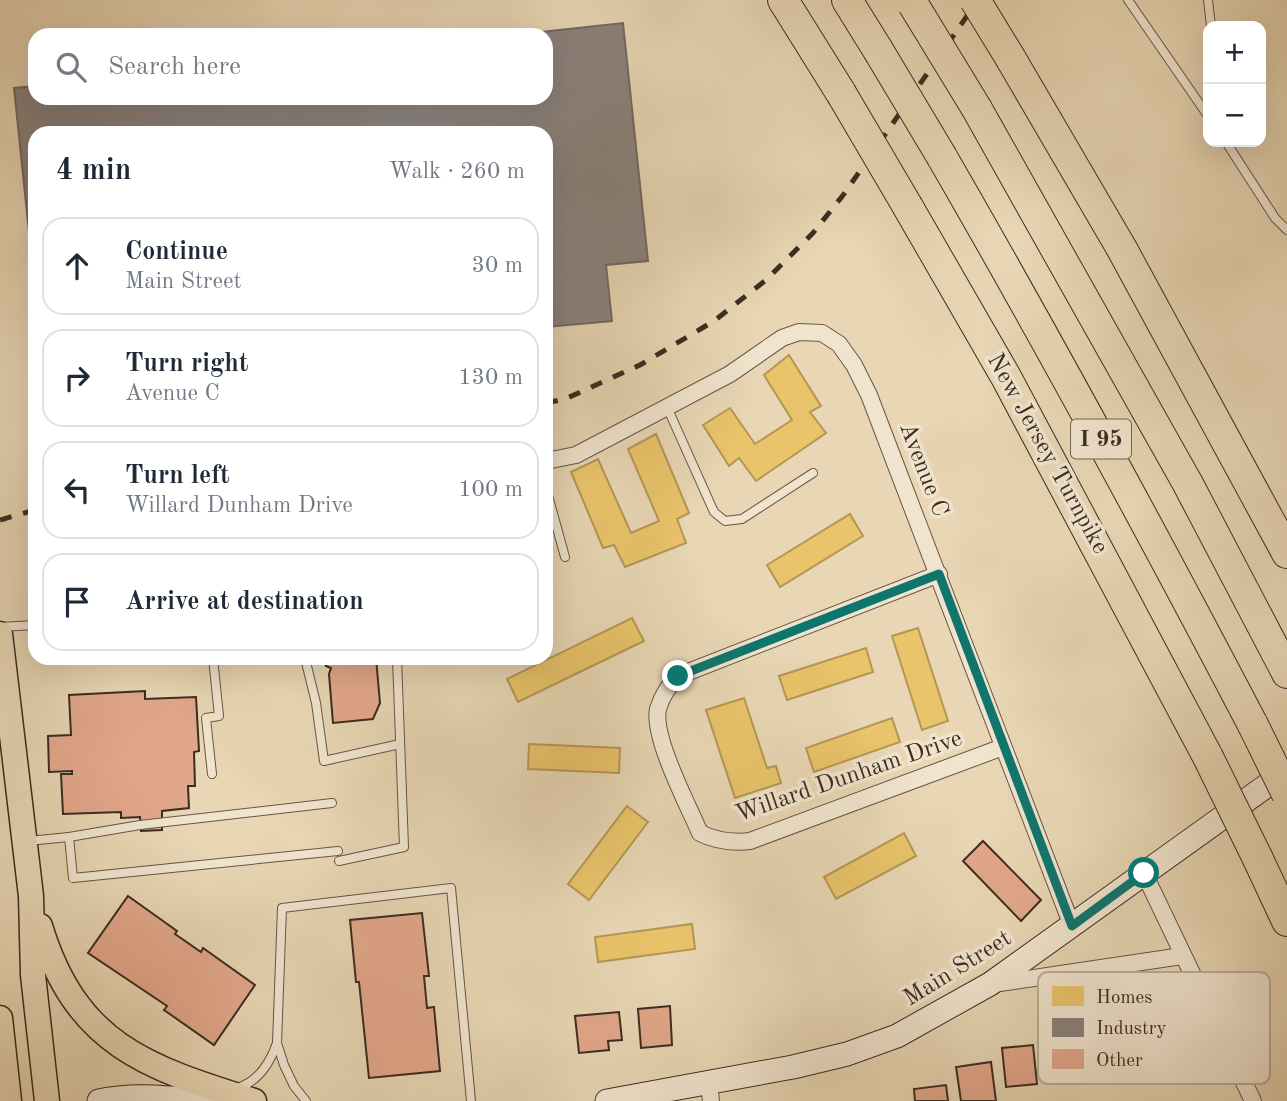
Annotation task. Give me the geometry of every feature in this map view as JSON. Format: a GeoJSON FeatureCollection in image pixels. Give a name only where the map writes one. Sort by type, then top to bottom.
{"type":"FeatureCollection","features":[{"type":"Feature","properties":{"kind":"highway","name":"New Jersey Turnpike"},"geometry":{"type":"LineString","coordinates":[[783,0],[841,93],[1006,377],[1209,757],[1287,921]]}},
{"type":"Feature","properties":{"kind":"highway","name":"I 95"},"geometry":{"type":"LineString","coordinates":[[847,0],[1041,327],[1141,512],[1287,794]]}},
{"type":"Feature","properties":{"kind":"highway"},"geometry":{"type":"LineString","coordinates":[[975,0],[1129,261],[1287,553]]}},
{"type":"Feature","properties":{"kind":"highway","name":"I 95"},"geometry":{"type":"LineString","coordinates":[[912,2],[977,109],[1188,484],[1287,673]]}},
{"type":"Feature","properties":{"kind":"main road"},"geometry":{"type":"LineString","coordinates":[[0,634],[31,896],[33,975],[47,1101]]}},
{"type":"Feature","properties":{"kind":"main road","name":"Main Street"},"geometry":{"type":"LineString","coordinates":[[607,1101],[710,1092],[897,1036],[990,984],[1287,771]]}},
{"type":"Feature","properties":{"kind":"main road"},"geometry":{"type":"LineString","coordinates":[[31,896],[47,950],[63,985],[81,1011],[106,1037],[135,1057],[215,1096]]}},
{"type":"Feature","properties":{"kind":"main road"},"geometry":{"type":"LineString","coordinates":[[0,1018],[9,1101]]}},
{"type":"Feature","properties":{"kind":"main road"},"geometry":{"type":"LineString","coordinates":[[99,1101],[116,1097],[149,1096],[215,1096],[254,1101]]}},
{"type":"Feature","properties":{"kind":"street","name":"Avenue C"},"geometry":{"type":"LineString","coordinates":[[553,460],[576,455],[730,374],[782,338],[799,332],[822,333],[839,344],[855,365],[869,394],[1072,926]]}},
{"type":"Feature","properties":{"kind":"street","name":"Willard Dunham Drive"},"geometry":{"type":"LineString","coordinates":[[939,574],[678,676],[665,691],[658,711],[659,735],[700,833],[712,839],[737,843],[750,841],[1003,747]]}},
{"type":"Feature","properties":{"kind":"street"},"geometry":{"type":"LineString","coordinates":[[1144,873],[1190,972]]}},
{"type":"Feature","properties":{"kind":"street"},"geometry":{"type":"LineString","coordinates":[[1072,972],[1182,956]]}},
{"type":"Feature","properties":{"kind":"street"},"geometry":{"type":"LineString","coordinates":[[990,984],[1038,977]]}},
{"type":"Feature","properties":{"kind":"street"},"geometry":{"type":"LineString","coordinates":[[1245,1084],[1253,1101]]}},
{"type":"Feature","properties":{"kind":"lane"},"geometry":{"type":"LineString","coordinates":[[1128,0],[1203,109]]}},
{"type":"Feature","properties":{"kind":"lane"},"geometry":{"type":"LineString","coordinates":[[1208,0],[1210,21]]}},
{"type":"Feature","properties":{"kind":"lane"},"geometry":{"type":"LineString","coordinates":[[1230,147],[1275,218],[1287,230]]}},
{"type":"Feature","properties":{"kind":"lane"},"geometry":{"type":"LineString","coordinates":[[667,407],[714,512],[725,521],[742,519],[813,473]]}},
{"type":"Feature","properties":{"kind":"lane"},"geometry":{"type":"LineString","coordinates":[[553,513],[565,557]]}},
{"type":"Feature","properties":{"kind":"lane"},"geometry":{"type":"LineString","coordinates":[[0,627],[28,625]]}},
{"type":"Feature","properties":{"kind":"lane"},"geometry":{"type":"LineString","coordinates":[[212,774],[206,718],[219,716],[214,665]]}},
{"type":"Feature","properties":{"kind":"lane"},"geometry":{"type":"LineString","coordinates":[[307,665],[316,703],[324,761],[400,744]]}},
{"type":"Feature","properties":{"kind":"lane"},"geometry":{"type":"LineString","coordinates":[[339,861],[404,847],[397,665]]}},
{"type":"Feature","properties":{"kind":"lane"},"geometry":{"type":"LineString","coordinates":[[25,841],[332,803]]}},
{"type":"Feature","properties":{"kind":"lane"},"geometry":{"type":"LineString","coordinates":[[69,837],[73,878],[338,851]]}},
{"type":"Feature","properties":{"kind":"lane"},"geometry":{"type":"LineString","coordinates":[[215,1096],[242,1087],[257,1077],[270,1062],[277,1043],[282,908],[451,888],[471,1101]]}},
{"type":"Feature","properties":{"kind":"lane"},"geometry":{"type":"LineString","coordinates":[[277,1043],[294,1086],[306,1101]]}},
{"type":"Feature","properties":{"kind":"building: Homes"},"geometry":{"type":"Polygon","coordinates":[[[789,355],[821,406],[810,412],[826,433],[756,481],[739,458],[729,466],[703,425],[730,408],[755,444],[792,420],[764,375],[789,355]]]}},
{"type":"Feature","properties":{"kind":"building: Homes"},"geometry":{"type":"Polygon","coordinates":[[[656,434],[689,513],[677,519],[686,543],[625,567],[614,545],[603,548],[571,472],[598,459],[631,533],[659,521],[628,449],[656,434]]]}},
{"type":"Feature","properties":{"kind":"building: Homes"},"geometry":{"type":"Polygon","coordinates":[[[850,514],[863,536],[780,587],[767,565],[850,514]]]}},
{"type":"Feature","properties":{"kind":"building: Homes"},"geometry":{"type":"Polygon","coordinates":[[[632,618],[644,641],[518,702],[507,679],[536,665],[553,665],[553,657],[632,618]]]}},
{"type":"Feature","properties":{"kind":"building: Homes"},"geometry":{"type":"Polygon","coordinates":[[[918,628],[948,721],[922,730],[892,636],[918,628]]]}},
{"type":"Feature","properties":{"kind":"building: Homes"},"geometry":{"type":"Polygon","coordinates":[[[866,648],[873,672],[787,700],[779,676],[866,648]]]}},
{"type":"Feature","properties":{"kind":"building: Homes"},"geometry":{"type":"Polygon","coordinates":[[[744,698],[767,768],[776,766],[781,783],[735,798],[706,710],[744,698]]]}},
{"type":"Feature","properties":{"kind":"building: Homes"},"geometry":{"type":"Polygon","coordinates":[[[892,718],[900,742],[814,772],[806,748],[892,718]]]}},
{"type":"Feature","properties":{"kind":"building: Homes"},"geometry":{"type":"Polygon","coordinates":[[[529,744],[620,748],[619,773],[528,769],[529,744]]]}},
{"type":"Feature","properties":{"kind":"building: Homes"},"geometry":{"type":"Polygon","coordinates":[[[627,806],[648,822],[589,900],[568,884],[627,806]]]}},
{"type":"Feature","properties":{"kind":"building: Homes"},"geometry":{"type":"Polygon","coordinates":[[[904,833],[916,856],[836,899],[824,877],[904,833]]]}},
{"type":"Feature","properties":{"kind":"building: Homes"},"geometry":{"type":"Polygon","coordinates":[[[692,924],[695,949],[598,962],[595,937],[692,924]]]}},
{"type":"Feature","properties":{"kind":"building: Industry"},"geometry":{"type":"Polygon","coordinates":[[[623,23],[648,261],[606,265],[612,321],[553,326],[553,126],[28,126],[28,223],[14,88],[28,87],[28,105],[553,105],[553,31],[623,23]]]}},
{"type":"Feature","properties":{"kind":"building: Other"},"geometry":{"type":"Polygon","coordinates":[[[377,665],[380,703],[373,719],[333,723],[329,674],[331,668],[326,666],[377,665]]]}},
{"type":"Feature","properties":{"kind":"building: Other"},"geometry":{"type":"Polygon","coordinates":[[[145,691],[145,699],[196,697],[199,751],[194,752],[195,786],[188,786],[189,808],[162,811],[162,830],[141,831],[140,817],[121,818],[121,812],[63,814],[61,774],[72,774],[72,771],[49,772],[48,736],[71,735],[69,695],[145,691]]]}},
{"type":"Feature","properties":{"kind":"building: Other"},"geometry":{"type":"Polygon","coordinates":[[[983,841],[1041,900],[1021,921],[963,861],[983,841]]]}},
{"type":"Feature","properties":{"kind":"building: Other"},"geometry":{"type":"Polygon","coordinates":[[[128,896],[177,931],[175,934],[201,952],[203,948],[255,985],[214,1045],[164,1010],[167,1006],[88,953],[128,896]]]}},
{"type":"Feature","properties":{"kind":"building: Other"},"geometry":{"type":"Polygon","coordinates":[[[422,913],[429,976],[424,976],[427,1008],[434,1007],[440,1071],[369,1078],[350,920],[422,913]]]}},
{"type":"Feature","properties":{"kind":"building: Other"},"geometry":{"type":"Polygon","coordinates":[[[670,1006],[672,1045],[641,1048],[638,1009],[670,1006]]]}},
{"type":"Feature","properties":{"kind":"building: Other"},"geometry":{"type":"Polygon","coordinates":[[[619,1012],[622,1040],[608,1041],[609,1050],[579,1053],[575,1016],[619,1012]]]}},
{"type":"Feature","properties":{"kind":"building: Other"},"geometry":{"type":"Polygon","coordinates":[[[1033,1045],[1037,1084],[1006,1087],[1002,1048],[1033,1045]]]}},
{"type":"Feature","properties":{"kind":"building: Other"},"geometry":{"type":"Polygon","coordinates":[[[991,1062],[996,1101],[961,1101],[956,1067],[991,1062]]]}},
{"type":"Feature","properties":{"kind":"building: Other"},"geometry":{"type":"Polygon","coordinates":[[[946,1085],[948,1101],[915,1101],[914,1089],[946,1085]]]}},
{"type":"Feature","properties":{"kind":"railway"},"geometry":{"type":"LineString","coordinates":[[553,402],[565,399],[640,365],[714,321],[766,280],[813,233],[844,194],[978,0]]}},
{"type":"Feature","properties":{"kind":"railway"},"geometry":{"type":"LineString","coordinates":[[0,520],[28,512]]}},
{"type":"Feature","properties":{"kind":"route"},"geometry":{"type":"LineString","coordinates":[[678,676],[939,574],[1072,926],[1144,873]]}}]}
